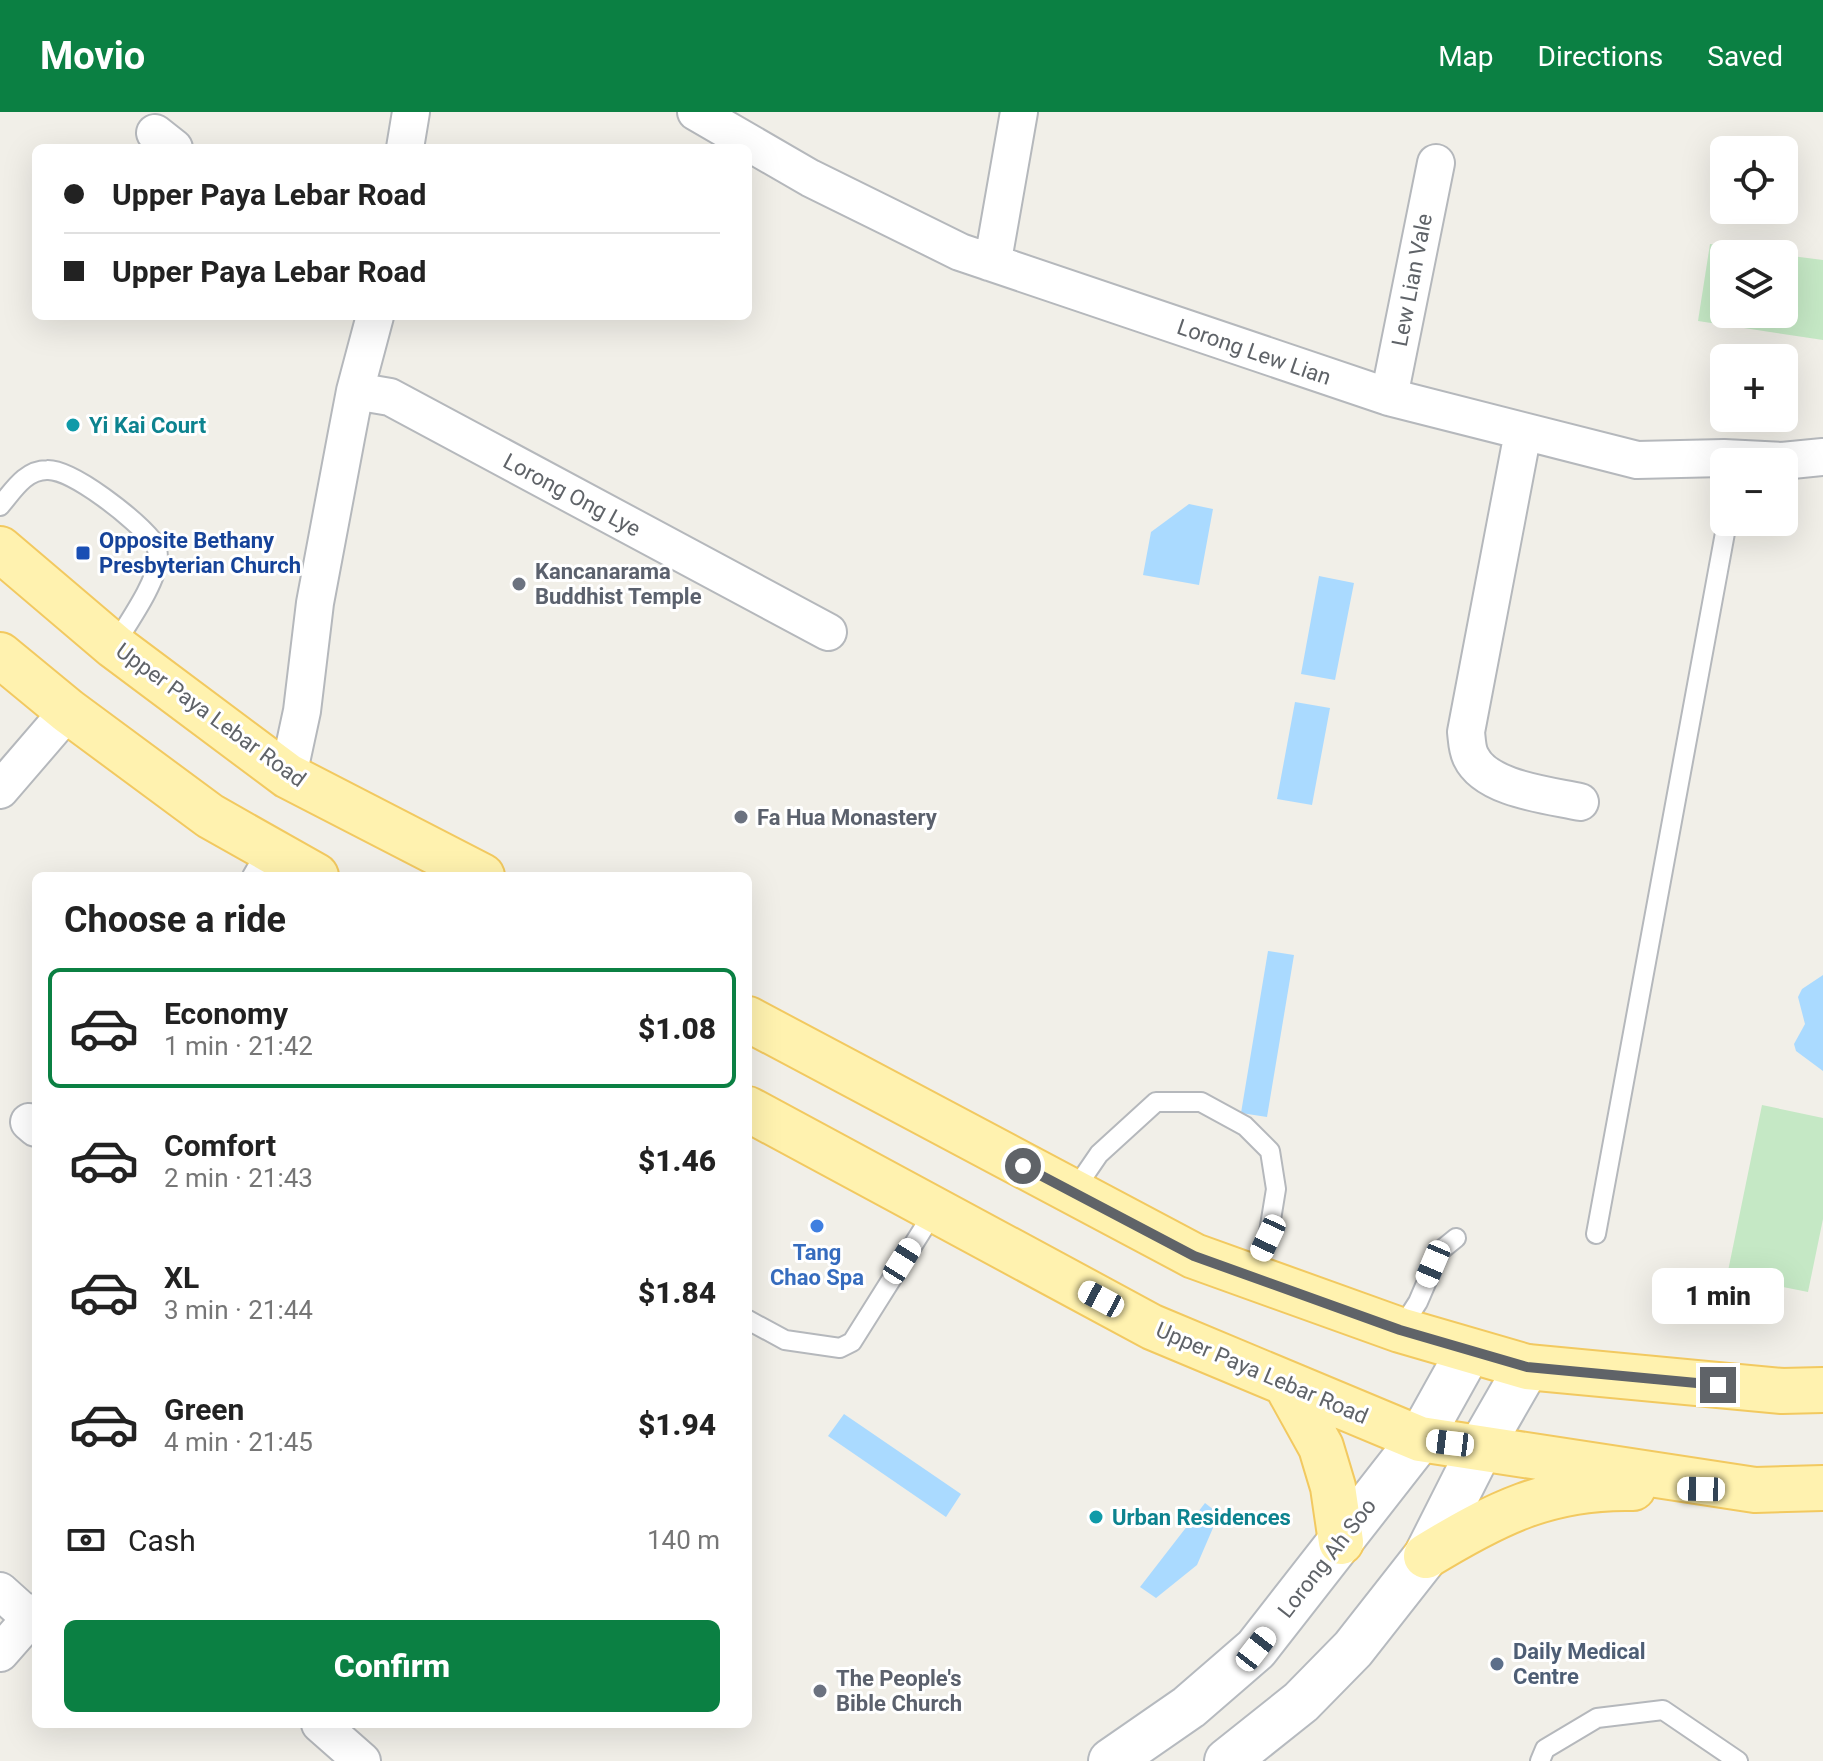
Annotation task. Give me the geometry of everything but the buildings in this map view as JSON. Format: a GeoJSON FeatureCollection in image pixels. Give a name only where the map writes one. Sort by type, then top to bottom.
{"type":"FeatureCollection","features":[{"type":"Feature","properties":{"kind":"main road","name":"Upper Paya Lebar Road"},"geometry":{"type":"LineString","coordinates":[[0,549],[114,646],[288,776],[474,872]]}},
{"type":"Feature","properties":{"kind":"main road"},"geometry":{"type":"LineString","coordinates":[[0,655],[68,711],[210,816],[260,863],[299,872]]}},
{"type":"Feature","properties":{"kind":"main road"},"geometry":{"type":"LineString","coordinates":[[752,1021],[1194,1256],[1400,1330],[1527,1367],[1782,1391],[1823,1390]]}},
{"type":"Feature","properties":{"kind":"main road","name":"Upper Paya Lebar Road"},"geometry":{"type":"LineString","coordinates":[[752,1111],[1152,1327],[1420,1439],[1755,1490],[1823,1488]]}},
{"type":"Feature","properties":{"kind":"main road","name":"Lorong Ah Soo"},"geometry":{"type":"LineString","coordinates":[[1111,1761],[1189,1707],[1256,1649],[1420,1439],[1469,1351]]}},
{"type":"Feature","properties":{"kind":"main road"},"geometry":{"type":"LineString","coordinates":[[1227,1761],[1301,1702],[1353,1649],[1426,1556],[1481,1447],[1527,1367]]}},
{"type":"Feature","properties":{"kind":"main road"},"geometry":{"type":"LineString","coordinates":[[1286,1384],[1321,1447],[1333,1487],[1341,1542]]}},
{"type":"Feature","properties":{"kind":"main road"},"geometry":{"type":"LineString","coordinates":[[1426,1556],[1471,1528],[1524,1503],[1568,1493],[1620,1488],[1755,1490]]}},
{"type":"Feature","properties":{"kind":"street"},"geometry":{"type":"LineString","coordinates":[[406,144],[411,112]]}},
{"type":"Feature","properties":{"kind":"street"},"geometry":{"type":"LineString","coordinates":[[696,112],[751,144]]}},
{"type":"Feature","properties":{"kind":"street"},"geometry":{"type":"LineString","coordinates":[[752,144],[810,178],[960,252],[989,262],[995,249],[1019,112]]}},
{"type":"Feature","properties":{"kind":"street","name":"Lew Lian Vale"},"geometry":{"type":"LineString","coordinates":[[1389,397],[1436,163]]}},
{"type":"Feature","properties":{"kind":"street","name":"Lorong Lew Lian"},"geometry":{"type":"LineString","coordinates":[[989,262],[1389,397],[1637,460],[1710,460]]}},
{"type":"Feature","properties":{"kind":"street"},"geometry":{"type":"LineString","coordinates":[[288,776],[302,711],[315,603],[355,391],[374,320]]}},
{"type":"Feature","properties":{"kind":"street","name":"Lorong Ong Lye"},"geometry":{"type":"LineString","coordinates":[[355,391],[390,397],[828,632]]}},
{"type":"Feature","properties":{"kind":"street"},"geometry":{"type":"LineString","coordinates":[[1523,432],[1466,732],[1470,756],[1483,774],[1510,786],[1580,802]]}},
{"type":"Feature","properties":{"kind":"street","name":"Lorong Lew Lian"},"geometry":{"type":"LineString","coordinates":[[1798,459],[1823,457]]}},
{"type":"Feature","properties":{"kind":"street"},"geometry":{"type":"LineString","coordinates":[[0,790],[68,711]]}},
{"type":"Feature","properties":{"kind":"street"},"geometry":{"type":"LineString","coordinates":[[0,1591],[32,1614]]}},
{"type":"Feature","properties":{"kind":"street"},"geometry":{"type":"LineString","coordinates":[[0,1653],[32,1616]]}},
{"type":"Feature","properties":{"kind":"street"},"geometry":{"type":"LineString","coordinates":[[325,1728],[362,1761]]}},
{"type":"Feature","properties":{"kind":"lane"},"geometry":{"type":"LineString","coordinates":[[0,506],[23,479],[33,472],[48,469],[77,479],[119,510],[155,543],[158,560],[150,583],[114,646]]}},
{"type":"Feature","properties":{"kind":"lane"},"geometry":{"type":"LineString","coordinates":[[1596,1234],[1724,536]]}},
{"type":"Feature","properties":{"kind":"lane"},"geometry":{"type":"LineString","coordinates":[[1073,1192],[1099,1154],[1156,1102],[1201,1102],[1245,1126],[1270,1151],[1276,1189],[1268,1238],[1251,1276]]}},
{"type":"Feature","properties":{"kind":"lane"},"geometry":{"type":"LineString","coordinates":[[752,1322],[785,1340],[840,1348],[852,1342],[935,1210]]}},
{"type":"Feature","properties":{"kind":"lane"},"geometry":{"type":"LineString","coordinates":[[1400,1330],[1418,1302],[1440,1251],[1456,1238]]}},
{"type":"Feature","properties":{"kind":"lane"},"geometry":{"type":"LineString","coordinates":[[1540,1761],[1545,1749],[1597,1718],[1663,1710],[1738,1761]]}},
{"type":"Feature","properties":{"kind":"green space"},"geometry":{"type":"Polygon","coordinates":[[[1710,244],[1710,323],[1698,321],[1710,244]]]}},
{"type":"Feature","properties":{"kind":"green space"},"geometry":{"type":"Polygon","coordinates":[[[1798,257],[1823,260],[1823,340],[1744,328],[1798,328],[1798,257]]]}},
{"type":"Feature","properties":{"kind":"green space"},"geometry":{"type":"Polygon","coordinates":[[[1762,1105],[1823,1118],[1823,1219],[1808,1292],[1727,1276],[1762,1105]]]}},
{"type":"Feature","properties":{"kind":"water"},"geometry":{"type":"Polygon","coordinates":[[[1189,504],[1213,509],[1199,585],[1143,575],[1151,532],[1189,504]]]}},
{"type":"Feature","properties":{"kind":"water"},"geometry":{"type":"Polygon","coordinates":[[[1319,576],[1354,583],[1335,680],[1301,674],[1319,576]]]}},
{"type":"Feature","properties":{"kind":"water"},"geometry":{"type":"Polygon","coordinates":[[[1295,702],[1330,708],[1312,805],[1277,799],[1295,702]]]}},
{"type":"Feature","properties":{"kind":"water"},"geometry":{"type":"Polygon","coordinates":[[[1268,951],[1294,955],[1267,1117],[1241,1113],[1268,951]]]}},
{"type":"Feature","properties":{"kind":"water"},"geometry":{"type":"Polygon","coordinates":[[[1823,975],[1823,1071],[1796,1051],[1794,1044],[1805,1024],[1798,997],[1802,989],[1823,975]]]}},
{"type":"Feature","properties":{"kind":"water"},"geometry":{"type":"Polygon","coordinates":[[[844,1414],[961,1494],[946,1517],[828,1436],[844,1414]]]}},
{"type":"Feature","properties":{"kind":"water"},"geometry":{"type":"Polygon","coordinates":[[[1205,1503],[1219,1514],[1197,1565],[1156,1598],[1140,1587],[1205,1503]]]}},
{"type":"Feature","properties":{"kind":"place","name":"Yi Kai Court"},"geometry":{"type":"Point","coordinates":[73,425]}},
{"type":"Feature","properties":{"kind":"place","name":"Opposite Bethany Presbyterian Church"},"geometry":{"type":"Point","coordinates":[83,553]}},
{"type":"Feature","properties":{"kind":"place","name":"Kancanarama Buddhist Temple"},"geometry":{"type":"Point","coordinates":[519,584]}},
{"type":"Feature","properties":{"kind":"place","name":"Fa Hua Monastery"},"geometry":{"type":"Point","coordinates":[741,817]}},
{"type":"Feature","properties":{"kind":"place","name":"Tang Chao Spa"},"geometry":{"type":"Point","coordinates":[817,1226]}},
{"type":"Feature","properties":{"kind":"place","name":"Urban Residences"},"geometry":{"type":"Point","coordinates":[1096,1517]}},
{"type":"Feature","properties":{"kind":"place","name":"Daily Medical Centre"},"geometry":{"type":"Point","coordinates":[1497,1664]}},
{"type":"Feature","properties":{"kind":"place","name":"The People's Bible Church"},"geometry":{"type":"Point","coordinates":[820,1691]}},
{"type":"Feature","properties":{"kind":"route"},"geometry":{"type":"LineString","coordinates":[[1023,1166],[1194,1256],[1400,1330],[1527,1367],[1718,1385]]}}]}
